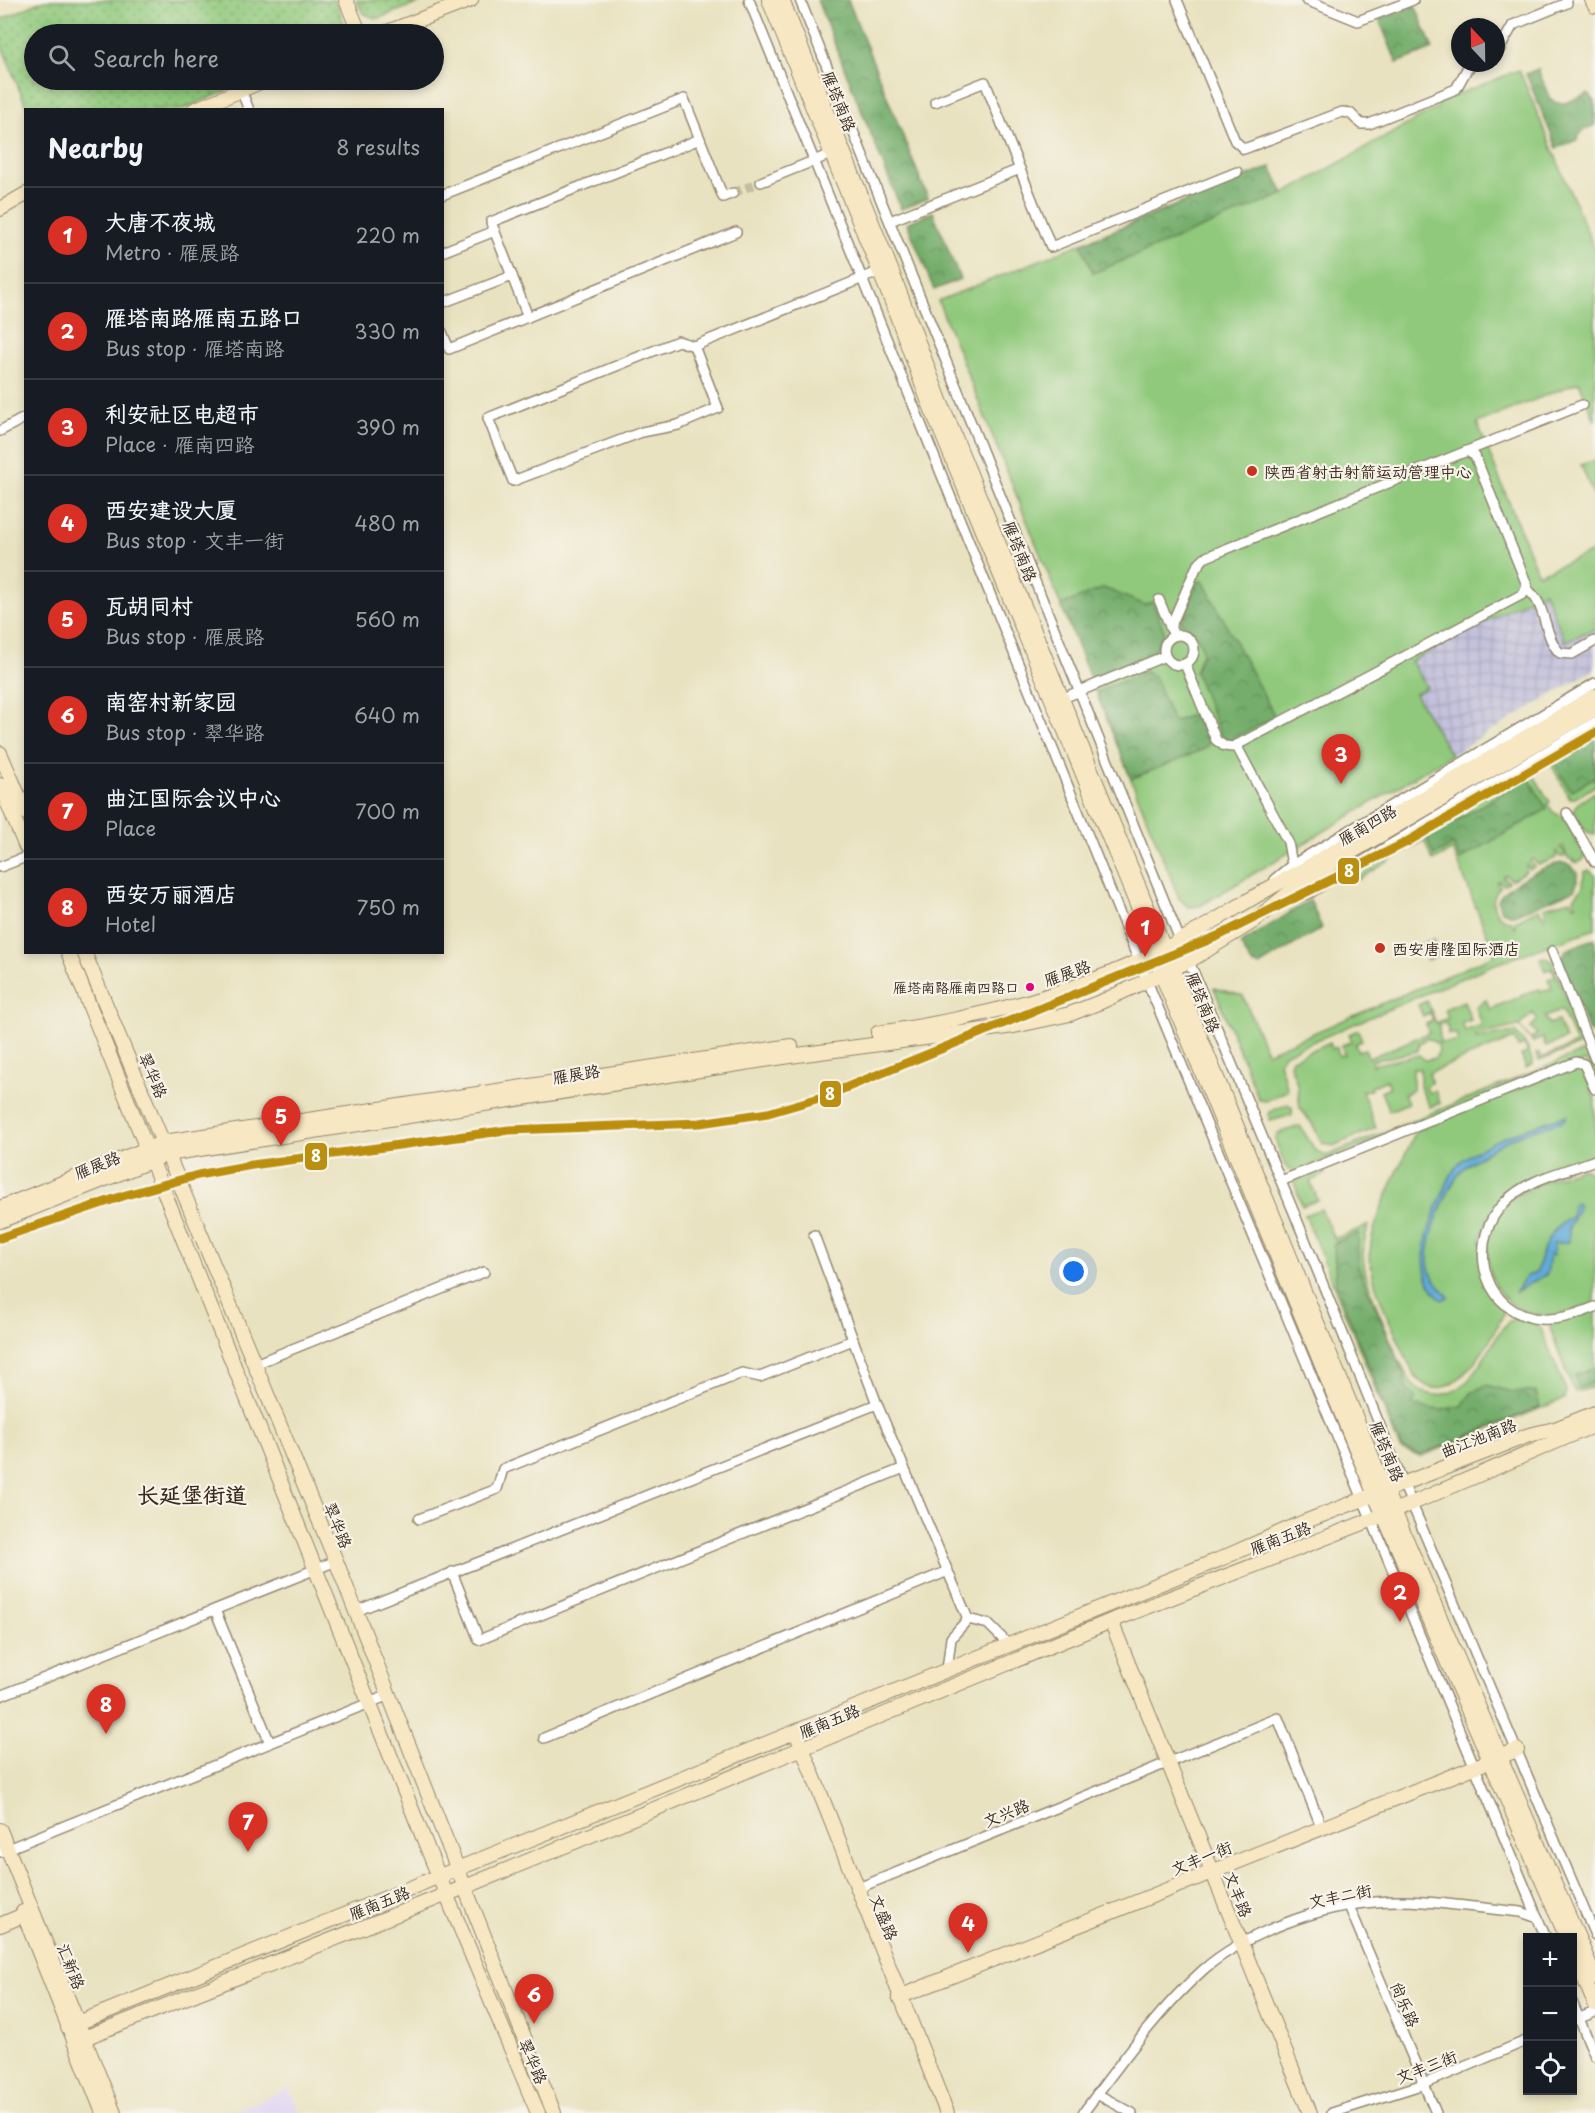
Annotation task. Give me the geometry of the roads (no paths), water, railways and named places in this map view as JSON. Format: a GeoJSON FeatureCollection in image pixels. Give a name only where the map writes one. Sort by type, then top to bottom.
{"type":"FeatureCollection","features":[{"type":"Feature","properties":{"kind":"main road"},"geometry":{"type":"LineString","coordinates":[[346,0],[356,24]]}},
{"type":"Feature","properties":{"kind":"main road"},"geometry":{"type":"LineString","coordinates":[[392,24],[448,0]]}},
{"type":"Feature","properties":{"kind":"main road"},"geometry":{"type":"LineString","coordinates":[[408,24],[471,0]]}},
{"type":"Feature","properties":{"kind":"main road","name":"雁塔南路"},"geometry":{"type":"LineString","coordinates":[[769,0],[831,154],[885,269],[928,400],[1161,951]]}},
{"type":"Feature","properties":{"kind":"main road","name":"雁塔南路"},"geometry":{"type":"LineString","coordinates":[[782,0],[885,269],[1063,698],[1161,951],[1167,972],[1272,1227],[1375,1495],[1389,1512],[1494,1758],[1565,1933]]}},
{"type":"Feature","properties":{"kind":"main road"},"geometry":{"type":"LineString","coordinates":[[1593,0],[1595,6]]}},
{"type":"Feature","properties":{"kind":"main road"},"geometry":{"type":"LineString","coordinates":[[199,108],[241,90]]}},
{"type":"Feature","properties":{"kind":"main road"},"geometry":{"type":"LineString","coordinates":[[0,209],[24,195]]}},
{"type":"Feature","properties":{"kind":"main road","name":"雁南四路"},"geometry":{"type":"LineString","coordinates":[[1161,951],[1264,889],[1311,865],[1595,696]]}},
{"type":"Feature","properties":{"kind":"main road","name":"雁南四路"},"geometry":{"type":"LineString","coordinates":[[1167,972],[1189,961],[1274,907],[1309,877],[1595,709]]}},
{"type":"Feature","properties":{"kind":"main road"},"geometry":{"type":"LineString","coordinates":[[0,753],[24,808]]}},
{"type":"Feature","properties":{"kind":"main road"},"geometry":{"type":"LineString","coordinates":[[0,785],[24,842]]}},
{"type":"Feature","properties":{"kind":"main road","name":"雁展路"},"geometry":{"type":"LineString","coordinates":[[0,1208],[166,1148],[924,1026],[1066,992],[1161,951]]}},
{"type":"Feature","properties":{"kind":"main road","name":"翠华路"},"geometry":{"type":"LineString","coordinates":[[69,954],[318,1569],[439,1877],[546,2112]]}},
{"type":"Feature","properties":{"kind":"main road","name":"翠华路"},"geometry":{"type":"LineString","coordinates":[[85,954],[356,1611],[465,1887],[546,2112]]}},
{"type":"Feature","properties":{"kind":"main road","name":"雁展路"},"geometry":{"type":"LineString","coordinates":[[166,1148],[801,1054],[1014,1026],[1070,1014],[1167,972]]}},
{"type":"Feature","properties":{"kind":"main road","name":"雁展路"},"geometry":{"type":"LineString","coordinates":[[0,1221],[150,1154]]}},
{"type":"Feature","properties":{"kind":"main road","name":"曲江池南路"},"geometry":{"type":"LineString","coordinates":[[1375,1495],[1529,1435],[1595,1413]]}},
{"type":"Feature","properties":{"kind":"main road","name":"雁南五路"},"geometry":{"type":"LineString","coordinates":[[79,2040],[465,1887],[1111,1621],[1412,1503],[1595,1425]]}},
{"type":"Feature","properties":{"kind":"main road","name":"雁南五路"},"geometry":{"type":"LineString","coordinates":[[73,2025],[1375,1495]]}},
{"type":"Feature","properties":{"kind":"main road","name":"文丰路"},"geometry":{"type":"LineString","coordinates":[[1111,1621],[1310,2113]]}},
{"type":"Feature","properties":{"kind":"main road","name":"文盛路"},"geometry":{"type":"LineString","coordinates":[[795,1732],[947,2113]]}},
{"type":"Feature","properties":{"kind":"main road","name":"文丰一街"},"geometry":{"type":"LineString","coordinates":[[899,1997],[1321,1826],[1516,1750]]}},
{"type":"Feature","properties":{"kind":"main road","name":"雁塔南路"},"geometry":{"type":"LineString","coordinates":[[1494,1758],[1595,1977]]}},
{"type":"Feature","properties":{"kind":"main road","name":"汇新路"},"geometry":{"type":"LineString","coordinates":[[0,1830],[2,1852],[24,1915],[73,2025]]}},
{"type":"Feature","properties":{"kind":"main road","name":"汇新路"},"geometry":{"type":"LineString","coordinates":[[2,1852],[79,2040],[103,2113]]}},
{"type":"Feature","properties":{"kind":"main road"},"geometry":{"type":"LineString","coordinates":[[0,1925],[24,1915]]}},
{"type":"Feature","properties":{"kind":"main road"},"geometry":{"type":"LineString","coordinates":[[1577,1962],[1595,2004]]}},
{"type":"Feature","properties":{"kind":"main road","name":"汇新路"},"geometry":{"type":"LineString","coordinates":[[79,2040],[114,2113]]}},
{"type":"Feature","properties":{"kind":"street"},"geometry":{"type":"LineString","coordinates":[[749,0],[1147,981],[1253,1236],[1375,1495],[1370,1520],[1472,1767],[1544,1933]]}},
{"type":"Feature","properties":{"kind":"street"},"geometry":{"type":"LineString","coordinates":[[800,0],[1180,940],[1296,1217],[1403,1483],[1595,1935]]}},
{"type":"Feature","properties":{"kind":"street"},"geometry":{"type":"LineString","coordinates":[[1177,0],[1234,141],[1244,149],[1342,112],[1350,112],[1361,124],[1369,124],[1456,89],[1465,72]]}},
{"type":"Feature","properties":{"kind":"street"},"geometry":{"type":"LineString","coordinates":[[1306,0],[1358,21],[1413,0]]}},
{"type":"Feature","properties":{"kind":"street"},"geometry":{"type":"LineString","coordinates":[[1505,39],[1513,25],[1567,3],[1566,0]]}},
{"type":"Feature","properties":{"kind":"street"},"geometry":{"type":"LineString","coordinates":[[935,102],[985,82],[1052,247],[1237,172]]}},
{"type":"Feature","properties":{"kind":"street"},"geometry":{"type":"LineString","coordinates":[[241,90],[248,108]]}},
{"type":"Feature","properties":{"kind":"street"},"geometry":{"type":"LineString","coordinates":[[444,194],[684,99],[723,198],[733,193]]}},
{"type":"Feature","properties":{"kind":"street"},"geometry":{"type":"LineString","coordinates":[[528,317],[492,222],[700,139]]}},
{"type":"Feature","properties":{"kind":"street"},"geometry":{"type":"LineString","coordinates":[[761,182],[831,154]]}},
{"type":"Feature","properties":{"kind":"street"},"geometry":{"type":"LineString","coordinates":[[890,221],[1020,169]]}},
{"type":"Feature","properties":{"kind":"street"},"geometry":{"type":"LineString","coordinates":[[444,251],[495,231]]}},
{"type":"Feature","properties":{"kind":"street"},"geometry":{"type":"LineString","coordinates":[[444,337],[449,349],[736,232]]}},
{"type":"Feature","properties":{"kind":"street"},"geometry":{"type":"LineString","coordinates":[[694,346],[718,408],[678,425],[642,432],[513,481],[488,418],[678,341],[694,346],[885,269]]}},
{"type":"Feature","properties":{"kind":"street"},"geometry":{"type":"LineString","coordinates":[[444,302],[512,276]]}},
{"type":"Feature","properties":{"kind":"street"},"geometry":{"type":"LineString","coordinates":[[1165,656],[1166,645],[1196,568],[1204,558],[1582,405]]}},
{"type":"Feature","properties":{"kind":"street"},"geometry":{"type":"LineString","coordinates":[[0,431],[24,418]]}},
{"type":"Feature","properties":{"kind":"street"},"geometry":{"type":"LineString","coordinates":[[1467,451],[1475,456],[1527,590],[1533,595],[1554,646],[1560,653],[1572,654],[1595,641]]}},
{"type":"Feature","properties":{"kind":"street"},"geometry":{"type":"LineString","coordinates":[[1185,664],[1216,740],[1224,746],[1236,745],[1527,590]]}},
{"type":"Feature","properties":{"kind":"street"},"geometry":{"type":"LineString","coordinates":[[1159,600],[1172,632],[1185,637],[1193,645],[1193,656],[1185,664],[1173,664],[1165,656]]}},
{"type":"Feature","properties":{"kind":"street"},"geometry":{"type":"LineString","coordinates":[[1063,698],[1165,656]]}},
{"type":"Feature","properties":{"kind":"street"},"geometry":{"type":"LineString","coordinates":[[1264,889],[1292,865],[1595,683]]}},
{"type":"Feature","properties":{"kind":"street"},"geometry":{"type":"LineString","coordinates":[[1274,907],[1308,894],[1595,722]]}},
{"type":"Feature","properties":{"kind":"street"},"geometry":{"type":"LineString","coordinates":[[1236,745],[1288,842],[1292,865]]}},
{"type":"Feature","properties":{"kind":"street"},"geometry":{"type":"LineString","coordinates":[[1568,813],[1595,862]]}},
{"type":"Feature","properties":{"kind":"street"},"geometry":{"type":"LineString","coordinates":[[0,867],[24,858]]}},
{"type":"Feature","properties":{"kind":"street"},"geometry":{"type":"LineString","coordinates":[[1552,951],[1595,1059]]}},
{"type":"Feature","properties":{"kind":"street"},"geometry":{"type":"LineString","coordinates":[[1281,1181],[1576,1062],[1584,1064],[1595,1089]]}},
{"type":"Feature","properties":{"kind":"street"},"geometry":{"type":"LineString","coordinates":[[1595,1160],[1527,1186],[1507,1199],[1488,1226],[1483,1256],[1491,1287],[1503,1302],[1516,1311],[1534,1318],[1554,1319],[1595,1307]]}},
{"type":"Feature","properties":{"kind":"street"},"geometry":{"type":"LineString","coordinates":[[1253,1236],[1296,1217]]}},
{"type":"Feature","properties":{"kind":"street"},"geometry":{"type":"LineString","coordinates":[[814,1235],[877,1404],[968,1619]]}},
{"type":"Feature","properties":{"kind":"street"},"geometry":{"type":"LineString","coordinates":[[255,1364],[484,1272]]}},
{"type":"Feature","properties":{"kind":"street"},"geometry":{"type":"LineString","coordinates":[[419,1519],[497,1489],[504,1469],[742,1373],[760,1377],[853,1340]]}},
{"type":"Feature","properties":{"kind":"street"},"geometry":{"type":"LineString","coordinates":[[356,1611],[877,1404]]}},
{"type":"Feature","properties":{"kind":"street"},"geometry":{"type":"LineString","coordinates":[[452,1572],[479,1640],[904,1468]]}},
{"type":"Feature","properties":{"kind":"street"},"geometry":{"type":"LineString","coordinates":[[0,1696],[336,1561]]}},
{"type":"Feature","properties":{"kind":"street"},"geometry":{"type":"LineString","coordinates":[[544,1738],[948,1571]]}},
{"type":"Feature","properties":{"kind":"street"},"geometry":{"type":"LineString","coordinates":[[215,1610],[270,1743]]}},
{"type":"Feature","properties":{"kind":"street"},"geometry":{"type":"LineString","coordinates":[[968,1619],[988,1624],[1009,1645]]}},
{"type":"Feature","properties":{"kind":"street"},"geometry":{"type":"LineString","coordinates":[[947,1670],[951,1638],[968,1619]]}},
{"type":"Feature","properties":{"kind":"street"},"geometry":{"type":"LineString","coordinates":[[2,1852],[389,1695]]}},
{"type":"Feature","properties":{"kind":"street","name":"文兴路"},"geometry":{"type":"LineString","coordinates":[[856,1889],[1278,1718],[1321,1826]]}},
{"type":"Feature","properties":{"kind":"street","name":"文丰二街"},"geometry":{"type":"LineString","coordinates":[[1083,2113],[1143,2033],[1204,1969],[1242,1944],[1315,1912],[1376,1902],[1521,1911],[1538,1918]]}},
{"type":"Feature","properties":{"kind":"street","name":"尚乐路"},"geometry":{"type":"LineString","coordinates":[[1349,1906],[1436,2113]]}},
{"type":"Feature","properties":{"kind":"street"},"geometry":{"type":"LineString","coordinates":[[1577,2020],[1595,2012]]}},
{"type":"Feature","properties":{"kind":"street"},"geometry":{"type":"LineString","coordinates":[[1577,2022],[1595,2056]]}},
{"type":"Feature","properties":{"kind":"street","name":"文丰三街"},"geometry":{"type":"LineString","coordinates":[[1332,2113],[1424,2084],[1525,2041]]}},
{"type":"Feature","properties":{"kind":"street"},"geometry":{"type":"LineString","coordinates":[[1097,2094],[1132,2113]]}},
{"type":"Feature","properties":{"kind":"water"},"geometry":{"type":"Polygon","coordinates":[[[1567,1115],[1565,1120],[1501,1143],[1470,1163],[1457,1177],[1437,1218],[1429,1248],[1430,1271],[1449,1297],[1442,1300],[1432,1289],[1427,1276],[1424,1263],[1425,1248],[1432,1220],[1455,1168],[1461,1161],[1485,1146],[1567,1115]]]}},
{"type":"Feature","properties":{"kind":"water"},"geometry":{"type":"Polygon","coordinates":[[[1577,1202],[1579,1205],[1569,1228],[1569,1242],[1553,1244],[1554,1256],[1550,1254],[1547,1274],[1515,1292],[1527,1276],[1537,1272],[1548,1240],[1563,1222],[1571,1217],[1573,1203],[1577,1202]]]}},
{"type":"Feature","properties":{"kind":"tunnel"},"geometry":{"type":"LineString","coordinates":[[733,193],[761,182]]}},
{"type":"Feature","properties":{"kind":"metro line","name":"8"},"geometry":{"type":"LineString","coordinates":[[0,1238],[126,1195],[198,1175],[252,1165],[509,1130],[700,1123],[768,1113],[823,1097],[1218,936],[1405,843],[1595,733]]}},
{"type":"Feature","properties":{"kind":"place","name":"陕西省射击射箭运动管理中心"},"geometry":{"type":"Point","coordinates":[1252,471]}},
{"type":"Feature","properties":{"kind":"place","name":"利安社区电超市"},"geometry":{"type":"Point","coordinates":[1341,784]}},
{"type":"Feature","properties":{"kind":"place","name":"西安唐隆国际酒店"},"geometry":{"type":"Point","coordinates":[1380,948]}},
{"type":"Feature","properties":{"kind":"place","name":"大唐不夜城"},"geometry":{"type":"Point","coordinates":[1145,957]}},
{"type":"Feature","properties":{"kind":"place","name":"雁塔南路雁南四路口"},"geometry":{"type":"Point","coordinates":[1030,987]}},
{"type":"Feature","properties":{"kind":"place","name":"瓦胡同村"},"geometry":{"type":"Point","coordinates":[281,1146]}},
{"type":"Feature","properties":{"kind":"place","name":"雁塔南路雁南五路口"},"geometry":{"type":"Point","coordinates":[1400,1622]}},
{"type":"Feature","properties":{"kind":"place","name":"西安万丽酒店"},"geometry":{"type":"Point","coordinates":[106,1734]}},
{"type":"Feature","properties":{"kind":"place","name":"曲江国际会议中心"},"geometry":{"type":"Point","coordinates":[248,1852]}},
{"type":"Feature","properties":{"kind":"place","name":"西安建设大厦"},"geometry":{"type":"Point","coordinates":[968,1953]}},
{"type":"Feature","properties":{"kind":"place","name":"南窑村新家园"},"geometry":{"type":"Point","coordinates":[534,2024]}},
{"type":"Feature","properties":{"kind":"district","name":"长延堡街道"},"geometry":{"type":"Point","coordinates":[192,1493]}}]}
